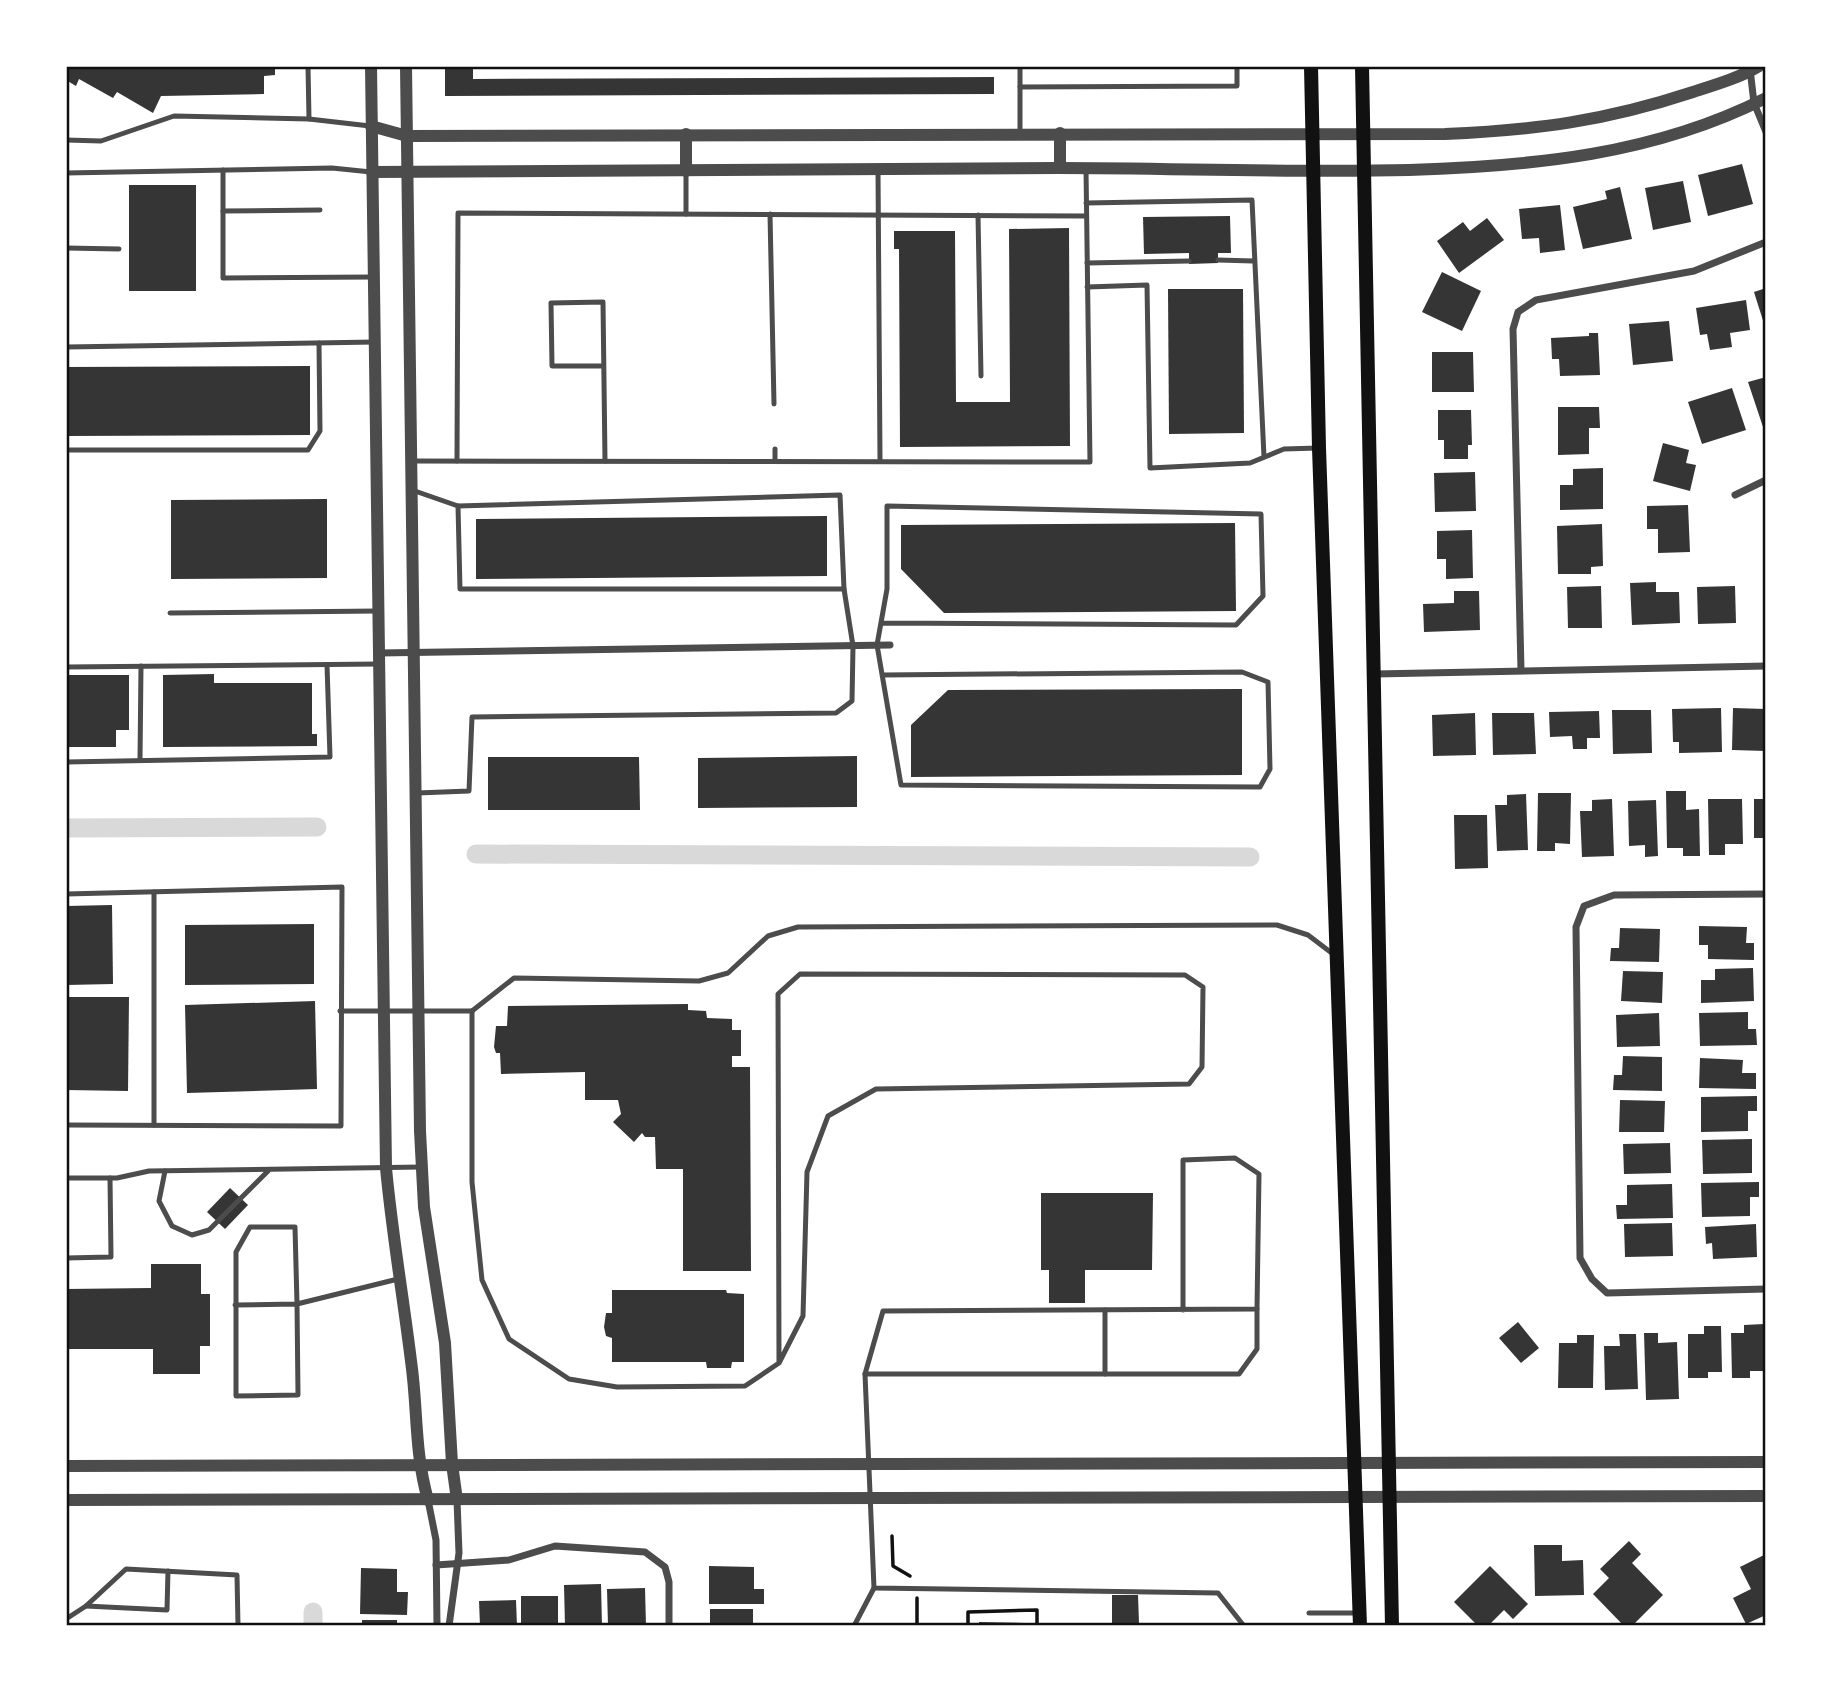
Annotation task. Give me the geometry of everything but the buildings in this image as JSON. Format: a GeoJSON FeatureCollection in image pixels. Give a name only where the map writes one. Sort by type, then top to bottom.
{"type":"FeatureCollection","features":[{"type":"Feature","properties":{"kind":"main road"},"geometry":{"type":"LineString","coordinates":[[1311,66],[1311,172],[1319,448],[1358,1497],[1360,1619]]}},
{"type":"Feature","properties":{"kind":"main road"},"geometry":{"type":"LineString","coordinates":[[1362,66],[1392,1626]]}},
{"type":"Feature","properties":{"kind":"street"},"geometry":{"type":"LineString","coordinates":[[371,66],[386,1167],[398,1279],[411,1363],[418,1464],[436,1540],[438,1626]]}},
{"type":"Feature","properties":{"kind":"street"},"geometry":{"type":"LineString","coordinates":[[406,66],[422,1167],[427,1228],[445,1343],[452,1464],[457,1500],[458,1565],[449,1626]]}},
{"type":"Feature","properties":{"kind":"street"},"geometry":{"type":"LineString","coordinates":[[371,126],[407,136],[1312,132],[1445,134],[1564,126],[1651,106],[1753,68],[1766,132]]}},
{"type":"Feature","properties":{"kind":"street"},"geometry":{"type":"LineString","coordinates":[[372,172],[1060,168],[1311,172],[1480,167],[1581,158],[1642,145],[1706,124],[1760,100]]}},
{"type":"Feature","properties":{"kind":"street"},"geometry":{"type":"LineString","coordinates":[[1060,133],[1060,168]]}},
{"type":"Feature","properties":{"kind":"street"},"geometry":{"type":"LineString","coordinates":[[686,134],[686,170]]}},
{"type":"Feature","properties":{"kind":"street"},"geometry":{"type":"LineString","coordinates":[[1521,670],[1513,329],[1518,312],[1536,300],[1694,271],[1766,242]]}},
{"type":"Feature","properties":{"kind":"street"},"geometry":{"type":"LineString","coordinates":[[1735,495],[1766,480]]}},
{"type":"Feature","properties":{"kind":"street"},"geometry":{"type":"LineString","coordinates":[[379,658],[415,652],[890,645]]}},
{"type":"Feature","properties":{"kind":"street"},"geometry":{"type":"LineString","coordinates":[[1375,674],[1766,666]]}},
{"type":"Feature","properties":{"kind":"street"},"geometry":{"type":"LineString","coordinates":[[1766,894],[1614,895],[1584,906],[1576,928],[1580,1258],[1592,1279],[1607,1293],[1766,1289]]}},
{"type":"Feature","properties":{"kind":"street"},"geometry":{"type":"LineString","coordinates":[[66,1466],[1766,1462]]}},
{"type":"Feature","properties":{"kind":"street"},"geometry":{"type":"LineString","coordinates":[[66,1500],[1766,1496]]}},
{"type":"Feature","properties":{"kind":"street"},"geometry":{"type":"LineString","coordinates":[[436,1565],[509,1560],[555,1546],[627,1548],[657,1558],[665,1567],[669,1582],[669,1626]]}},
{"type":"Feature","properties":{"kind":"lane"},"geometry":{"type":"LineString","coordinates":[[308,66],[309,119]]}},
{"type":"Feature","properties":{"kind":"lane"},"geometry":{"type":"LineString","coordinates":[[1020,66],[1020,133]]}},
{"type":"Feature","properties":{"kind":"lane"},"geometry":{"type":"LineString","coordinates":[[1020,87],[1237,86],[1237,66]]}},
{"type":"Feature","properties":{"kind":"lane"},"geometry":{"type":"LineString","coordinates":[[66,140],[102,141],[174,116],[309,119],[371,126]]}},
{"type":"Feature","properties":{"kind":"lane"},"geometry":{"type":"LineString","coordinates":[[66,173],[331,168],[372,172]]}},
{"type":"Feature","properties":{"kind":"lane"},"geometry":{"type":"LineString","coordinates":[[878,169],[880,461]]}},
{"type":"Feature","properties":{"kind":"lane"},"geometry":{"type":"LineString","coordinates":[[412,461],[1090,462],[1086,169]]}},
{"type":"Feature","properties":{"kind":"lane"},"geometry":{"type":"LineString","coordinates":[[223,170],[223,278],[374,277]]}},
{"type":"Feature","properties":{"kind":"lane"},"geometry":{"type":"LineString","coordinates":[[686,170],[686,214]]}},
{"type":"Feature","properties":{"kind":"lane"},"geometry":{"type":"LineString","coordinates":[[1086,202],[1252,200],[1265,457]]}},
{"type":"Feature","properties":{"kind":"lane"},"geometry":{"type":"LineString","coordinates":[[223,211],[320,210]]}},
{"type":"Feature","properties":{"kind":"lane"},"geometry":{"type":"LineString","coordinates":[[457,461],[458,214],[1086,216]]}},
{"type":"Feature","properties":{"kind":"lane"},"geometry":{"type":"LineString","coordinates":[[770,214],[774,404]]}},
{"type":"Feature","properties":{"kind":"lane"},"geometry":{"type":"LineString","coordinates":[[978,215],[981,376]]}},
{"type":"Feature","properties":{"kind":"lane"},"geometry":{"type":"LineString","coordinates":[[66,248],[118,248]]}},
{"type":"Feature","properties":{"kind":"lane"},"geometry":{"type":"LineString","coordinates":[[1219,260],[1253,261]]}},
{"type":"Feature","properties":{"kind":"lane"},"geometry":{"type":"LineString","coordinates":[[1087,263],[1189,261]]}},
{"type":"Feature","properties":{"kind":"lane"},"geometry":{"type":"LineString","coordinates":[[1087,287],[1147,285],[1150,468],[1250,463],[1284,449],[1319,448]]}},
{"type":"Feature","properties":{"kind":"lane"},"geometry":{"type":"LineString","coordinates":[[603,366],[552,366],[551,303],[603,302],[604,461]]}},
{"type":"Feature","properties":{"kind":"lane"},"geometry":{"type":"LineString","coordinates":[[66,347],[375,342]]}},
{"type":"Feature","properties":{"kind":"lane"},"geometry":{"type":"LineString","coordinates":[[66,450],[308,450],[320,431],[319,343]]}},
{"type":"Feature","properties":{"kind":"lane"},"geometry":{"type":"LineString","coordinates":[[775,449],[775,461]]}},
{"type":"Feature","properties":{"kind":"lane"},"geometry":{"type":"LineString","coordinates":[[412,490],[458,506],[840,495],[844,589],[853,646],[852,701],[836,713],[471,717],[469,791],[416,793]]}},
{"type":"Feature","properties":{"kind":"lane"},"geometry":{"type":"LineString","coordinates":[[458,506],[460,589],[844,589]]}},
{"type":"Feature","properties":{"kind":"lane"},"geometry":{"type":"LineString","coordinates":[[882,675],[1242,672],[1268,682],[1269,769],[1260,787],[901,785],[882,675],[877,645],[887,589],[887,506],[1261,513],[1263,596],[1236,625],[883,623]]}},
{"type":"Feature","properties":{"kind":"lane"},"geometry":{"type":"LineString","coordinates":[[170,613],[377,611]]}},
{"type":"Feature","properties":{"kind":"lane"},"geometry":{"type":"LineString","coordinates":[[66,667],[327,665],[379,658]]}},
{"type":"Feature","properties":{"kind":"lane"},"geometry":{"type":"LineString","coordinates":[[66,762],[330,757],[327,665]]}},
{"type":"Feature","properties":{"kind":"lane"},"geometry":{"type":"LineString","coordinates":[[140,760],[141,666]]}},
{"type":"Feature","properties":{"kind":"lane"},"geometry":{"type":"LineString","coordinates":[[66,894],[342,887],[341,1126],[66,1125]]}},
{"type":"Feature","properties":{"kind":"lane"},"geometry":{"type":"LineString","coordinates":[[154,892],[154,1125]]}},
{"type":"Feature","properties":{"kind":"lane"},"geometry":{"type":"LineString","coordinates":[[341,1011],[472,1011],[514,978],[709,978],[728,973],[768,936],[798,928],[1277,925],[1308,934],[1337,957]]}},
{"type":"Feature","properties":{"kind":"lane"},"geometry":{"type":"LineString","coordinates":[[472,1011],[472,1181],[482,1280],[509,1339],[569,1379],[617,1387],[745,1386],[779,1363],[803,1315],[807,1172],[828,1116],[876,1089],[1189,1084],[1202,1067],[1203,988],[1185,975],[800,974],[778,994],[779,1363]]}},
{"type":"Feature","properties":{"kind":"lane"},"geometry":{"type":"LineString","coordinates":[[865,1374],[1239,1374],[1257,1349],[1259,1174],[1235,1158],[1182,1160],[1183,1310]]}},
{"type":"Feature","properties":{"kind":"lane"},"geometry":{"type":"LineString","coordinates":[[66,1178],[110,1178],[165,1171],[422,1167]]}},
{"type":"Feature","properties":{"kind":"lane"},"geometry":{"type":"LineString","coordinates":[[165,1171],[159,1201],[172,1226],[192,1235],[209,1230],[269,1170]]}},
{"type":"Feature","properties":{"kind":"lane"},"geometry":{"type":"LineString","coordinates":[[66,1258],[111,1257],[110,1178]]}},
{"type":"Feature","properties":{"kind":"lane"},"geometry":{"type":"LineString","coordinates":[[250,1227],[295,1227],[297,1304],[298,1395],[236,1396],[236,1252],[250,1227]]}},
{"type":"Feature","properties":{"kind":"lane"},"geometry":{"type":"LineString","coordinates":[[235,1305],[297,1304],[398,1279]]}},
{"type":"Feature","properties":{"kind":"lane"},"geometry":{"type":"LineString","coordinates":[[854,1626],[874,1588],[865,1374],[883,1311],[1257,1309]]}},
{"type":"Feature","properties":{"kind":"lane"},"geometry":{"type":"LineString","coordinates":[[1105,1310],[1105,1374]]}},
{"type":"Feature","properties":{"kind":"lane"},"geometry":{"type":"LineString","coordinates":[[66,1619],[86,1606],[126,1569],[237,1575],[238,1626]]}},
{"type":"Feature","properties":{"kind":"lane"},"geometry":{"type":"LineString","coordinates":[[86,1606],[167,1610],[168,1572]]}},
{"type":"Feature","properties":{"kind":"lane"},"geometry":{"type":"LineString","coordinates":[[874,1588],[1218,1593],[1244,1626]]}},
{"type":"Feature","properties":{"kind":"lane"},"geometry":{"type":"LineString","coordinates":[[1309,1614],[1360,1619]]}},
{"type":"Feature","properties":{"kind":"path"},"geometry":{"type":"LineString","coordinates":[[968,1626],[968,1612],[1037,1610],[1037,1626]]}},
{"type":"Feature","properties":{"kind":"path"},"geometry":{"type":"LineString","coordinates":[[1186,1626],[1229,1626]]}},
{"type":"Feature","properties":{"kind":"waterway"},"geometry":{"type":"LineString","coordinates":[[66,828],[317,827]]}},
{"type":"Feature","properties":{"kind":"waterway"},"geometry":{"type":"LineString","coordinates":[[476,854],[1250,857]]}},
{"type":"Feature","properties":{"kind":"waterway"},"geometry":{"type":"LineString","coordinates":[[313,1612],[313,1626]]}}]}
